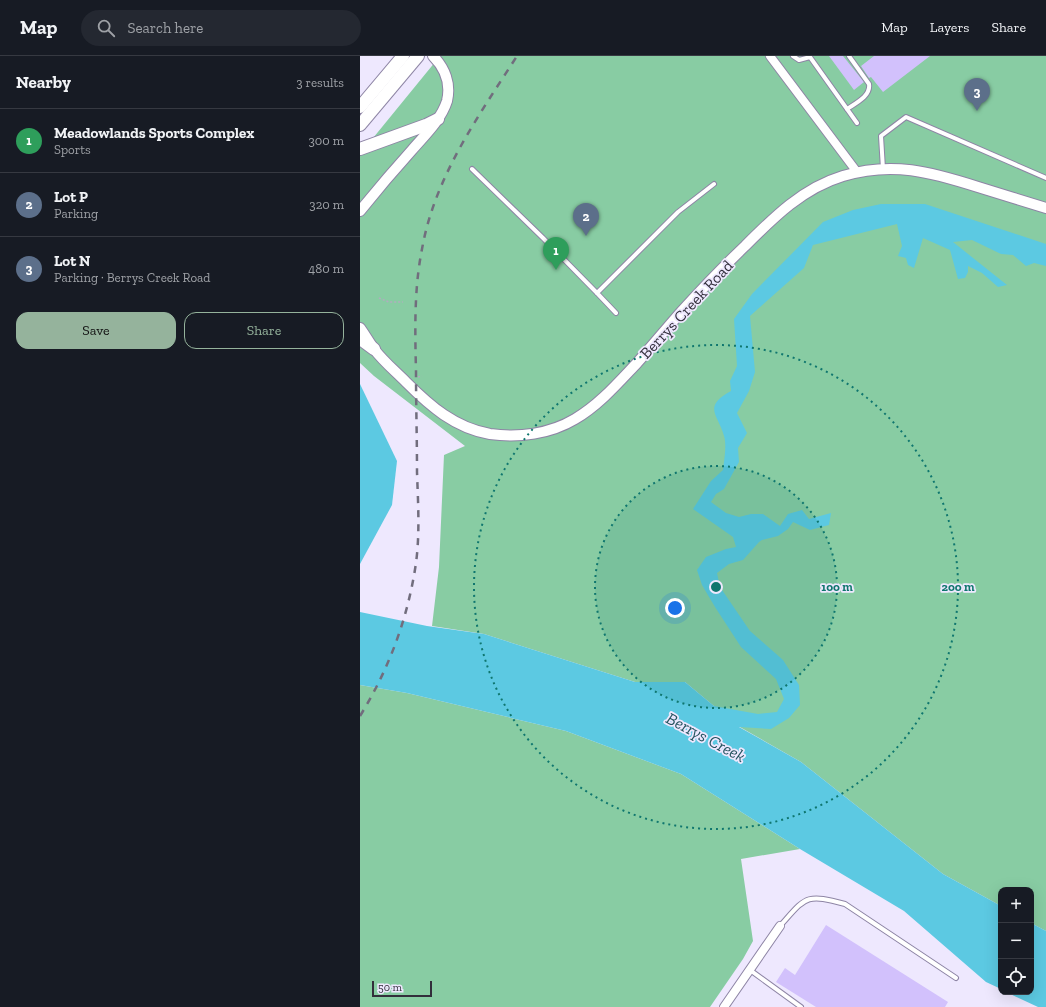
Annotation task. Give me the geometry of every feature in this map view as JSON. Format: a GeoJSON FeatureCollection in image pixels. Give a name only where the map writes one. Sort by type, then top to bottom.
{"type":"FeatureCollection","features":[{"type":"Feature","properties":{"kind":"main road"},"geometry":{"type":"LineString","coordinates":[[360,107],[403,56]]}},
{"type":"Feature","properties":{"kind":"main road"},"geometry":{"type":"LineString","coordinates":[[360,125],[418,56]]}},
{"type":"Feature","properties":{"kind":"main road"},"geometry":{"type":"LineString","coordinates":[[360,150],[438,119]]}},
{"type":"Feature","properties":{"kind":"main road"},"geometry":{"type":"LineString","coordinates":[[360,339],[374,349]]}},
{"type":"Feature","properties":{"kind":"street"},"geometry":{"type":"LineString","coordinates":[[360,211],[438,119],[447,101],[448,83],[442,67],[433,56]]}},
{"type":"Feature","properties":{"kind":"street"},"geometry":{"type":"LineString","coordinates":[[770,56],[857,172]]}},
{"type":"Feature","properties":{"kind":"street","name":"Berrys Creek Road"},"geometry":{"type":"LineString","coordinates":[[360,328],[374,349],[430,406],[439,412],[461,425],[486,433],[507,436],[527,434],[556,428],[582,415],[605,396],[718,273],[781,211],[798,198],[834,178],[857,172],[883,169],[902,169],[928,172],[1046,208]]}},
{"type":"Feature","properties":{"kind":"street"},"geometry":{"type":"LineString","coordinates":[[724,1007],[780,926]]}},
{"type":"Feature","properties":{"kind":"lane"},"geometry":{"type":"LineString","coordinates":[[793,56],[799,60],[810,57],[857,123]]}},
{"type":"Feature","properties":{"kind":"lane"},"geometry":{"type":"LineString","coordinates":[[847,109],[867,94],[870,89],[869,84],[849,56]]}},
{"type":"Feature","properties":{"kind":"lane"},"geometry":{"type":"LineString","coordinates":[[883,169],[881,136],[906,117],[1046,178]]}},
{"type":"Feature","properties":{"kind":"lane"},"geometry":{"type":"LineString","coordinates":[[472,169],[543,238],[616,313]]}},
{"type":"Feature","properties":{"kind":"lane"},"geometry":{"type":"LineString","coordinates":[[597,293],[678,212],[714,184]]}},
{"type":"Feature","properties":{"kind":"lane"},"geometry":{"type":"LineString","coordinates":[[780,926],[803,901],[812,898],[845,904],[956,978]]}},
{"type":"Feature","properties":{"kind":"lane"},"geometry":{"type":"LineString","coordinates":[[750,970],[801,1007]]}},
{"type":"Feature","properties":{"kind":"path"},"geometry":{"type":"LineString","coordinates":[[379,298],[389,302],[403,302]]}},
{"type":"Feature","properties":{"kind":"path"},"geometry":{"type":"LineString","coordinates":[[418,377],[422,376]]}},
{"type":"Feature","properties":{"kind":"green space"},"geometry":{"type":"Polygon","coordinates":[[[440,56],[1046,56],[1046,931],[1034,925],[1034,887],[998,887],[998,904],[943,874],[801,762],[738,726],[685,682],[635,682],[484,634],[432,626],[439,567],[444,455],[465,446],[374,376],[360,363],[360,154],[440,56]]]}},
{"type":"Feature","properties":{"kind":"green space"},"geometry":{"type":"Polygon","coordinates":[[[360,685],[407,693],[566,731],[681,774],[800,849],[741,859],[753,941],[743,959],[710,1007],[360,1007],[360,685]]]}},
{"type":"Feature","properties":{"kind":"water","name":"Berrys Creek"},"geometry":{"type":"Polygon","coordinates":[[[881,204],[925,204],[1046,244],[1046,266],[1034,263],[1026,266],[1013,255],[1001,254],[972,240],[953,242],[1007,285],[998,287],[982,273],[968,266],[968,272],[965,278],[958,279],[950,250],[923,238],[914,268],[908,265],[906,258],[898,256],[902,246],[897,224],[813,245],[804,268],[750,316],[755,372],[749,391],[737,413],[747,433],[738,448],[739,462],[724,489],[716,494],[711,502],[726,513],[739,517],[751,514],[763,514],[780,526],[788,514],[802,510],[809,519],[831,513],[829,525],[810,530],[793,522],[788,529],[778,536],[759,542],[743,560],[729,564],[717,573],[720,587],[750,631],[783,660],[799,685],[800,705],[789,718],[771,729],[739,727],[801,762],[943,874],[998,904],[998,988],[986,982],[904,911],[800,849],[681,774],[566,731],[407,693],[360,685],[360,612],[427,626],[484,634],[635,682],[685,682],[714,706],[758,714],[777,712],[784,699],[776,679],[741,647],[702,585],[697,570],[706,557],[726,549],[736,547],[733,537],[693,509],[711,481],[723,470],[725,440],[714,411],[714,406],[722,397],[731,391],[730,381],[737,366],[734,319],[752,294],[823,222],[853,210],[881,204]]]}},
{"type":"Feature","properties":{"kind":"water"},"geometry":{"type":"Polygon","coordinates":[[[360,384],[397,461],[392,505],[360,564],[360,384]]]}},
{"type":"Feature","properties":{"kind":"water"},"geometry":{"type":"Polygon","coordinates":[[[1034,925],[1046,931],[1046,1007],[1038,1007],[1012,995],[1034,995],[1034,925]]]}},
{"type":"Feature","properties":{"kind":"building"},"geometry":{"type":"Polygon","coordinates":[[[829,56],[843,56],[864,82],[854,90],[829,56]]]}},
{"type":"Feature","properties":{"kind":"building"},"geometry":{"type":"Polygon","coordinates":[[[874,56],[930,56],[883,92],[871,77],[869,78],[861,66],[874,56]]]}},
{"type":"Feature","properties":{"kind":"building"},"geometry":{"type":"Polygon","coordinates":[[[826,925],[948,1002],[945,1007],[816,1007],[776,982],[785,968],[795,975],[826,925]]]}},
{"type":"Feature","properties":{"kind":"railway"},"geometry":{"type":"LineString","coordinates":[[360,716],[380,680],[396,642],[408,604],[416,563],[418,540],[415,340],[416,310],[419,264],[428,222],[447,172],[473,125],[517,56]]}},
{"type":"Feature","properties":{"kind":"place","name":"Lot N"},"geometry":{"type":"Point","coordinates":[977,111]}},
{"type":"Feature","properties":{"kind":"place","name":"Lot P"},"geometry":{"type":"Point","coordinates":[586,236]}},
{"type":"Feature","properties":{"kind":"place","name":"Meadowlands Sports Complex"},"geometry":{"type":"Point","coordinates":[556,270]}}]}
